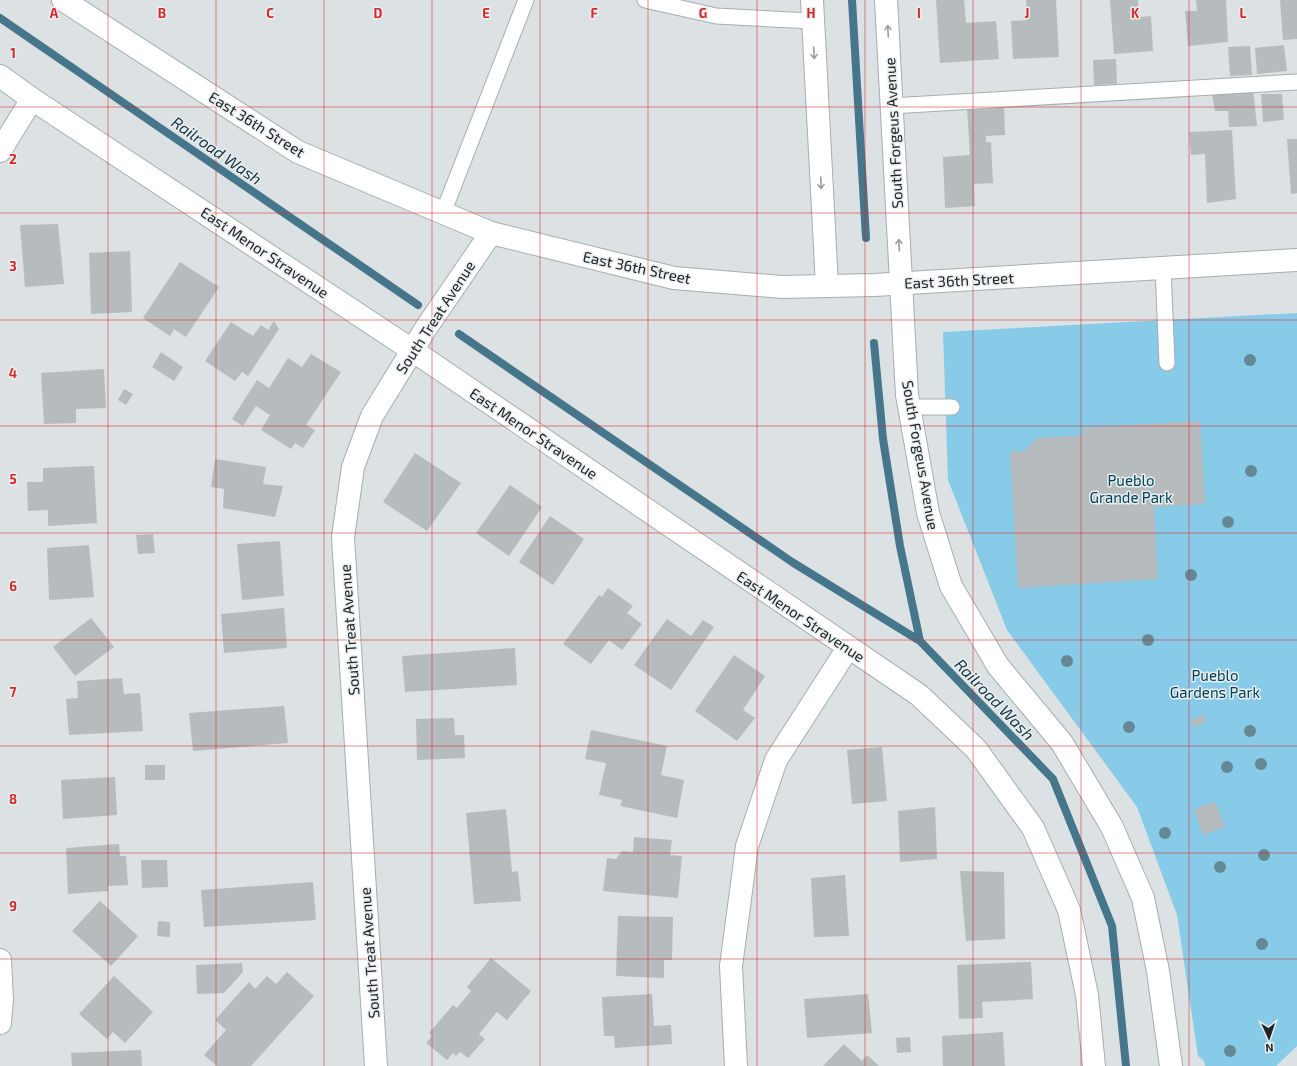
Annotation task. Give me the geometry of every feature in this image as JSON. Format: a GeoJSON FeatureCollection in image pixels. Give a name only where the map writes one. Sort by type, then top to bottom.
{"type":"FeatureCollection","features":[{"type":"Feature","properties":{"kind":"street","name":"South Forgeus Avenue"},"geometry":{"type":"LineString","coordinates":[[886,0],[907,395],[928,513],[951,586],[998,666],[1066,750],[1112,827],[1143,898],[1158,971],[1171,1066]]}},
{"type":"Feature","properties":{"kind":"street","name":"East 36th Street"},"geometry":{"type":"LineString","coordinates":[[69,2],[298,152],[491,233],[674,278],[782,287],[901,284],[1297,260]]}},
{"type":"Feature","properties":{"kind":"street"},"geometry":{"type":"LineString","coordinates":[[812,10],[827,286]]}},
{"type":"Feature","properties":{"kind":"street","name":"East Menor Stravenue"},"geometry":{"type":"LineString","coordinates":[[0,76],[32,99],[412,350],[919,695],[976,749],[1033,828],[1069,910],[1088,995],[1094,1066]]}},
{"type":"Feature","properties":{"kind":"street"},"geometry":{"type":"LineString","coordinates":[[0,152],[32,99]]}},
{"type":"Feature","properties":{"kind":"street","name":"South Treat Avenue"},"geometry":{"type":"LineString","coordinates":[[376,1066],[343,537],[353,467],[372,416],[412,350],[491,233]]}},
{"type":"Feature","properties":{"kind":"street"},"geometry":{"type":"LineString","coordinates":[[736,1066],[731,966],[747,846],[776,760],[848,648]]}},
{"type":"Feature","properties":{"kind":"street"},"geometry":{"type":"LineString","coordinates":[[0,960],[2,998],[0,1023]]}},
{"type":"Feature","properties":{"kind":"lane"},"geometry":{"type":"LineString","coordinates":[[443,213],[526,0]]}},
{"type":"Feature","properties":{"kind":"lane"},"geometry":{"type":"LineString","coordinates":[[645,0],[716,16],[812,10]]}},
{"type":"Feature","properties":{"kind":"lane"},"geometry":{"type":"LineString","coordinates":[[891,106],[1297,82]]}},
{"type":"Feature","properties":{"kind":"lane"},"geometry":{"type":"LineString","coordinates":[[1163,268],[1167,363]]}},
{"type":"Feature","properties":{"kind":"lane"},"geometry":{"type":"LineString","coordinates":[[910,407],[952,407]]}},
{"type":"Feature","properties":{"kind":"green space","name":"Pueblo Grande Park"},"geometry":{"type":"Polygon","coordinates":[[[1297,313],[1297,1046],[1276,1066],[1205,1066],[1204,1061],[1198,1056],[1177,915],[1137,807],[1007,630],[948,480],[943,332],[1297,313]]]}},
{"type":"Feature","properties":{"kind":"building"},"geometry":{"type":"Polygon","coordinates":[[[936,0],[964,0],[966,23],[996,21],[999,59],[940,63],[936,0]]]}},
{"type":"Feature","properties":{"kind":"building"},"geometry":{"type":"Polygon","coordinates":[[[1026,0],[1056,0],[1059,57],[1013,59],[1011,21],[1027,20],[1026,0]]]}},
{"type":"Feature","properties":{"kind":"building"},"geometry":{"type":"Polygon","coordinates":[[[1110,0],[1138,0],[1139,17],[1151,16],[1153,51],[1114,54],[1110,0]]]}},
{"type":"Feature","properties":{"kind":"building"},"geometry":{"type":"Polygon","coordinates":[[[1196,0],[1226,0],[1228,42],[1188,46],[1185,11],[1197,11],[1196,0]]]}},
{"type":"Feature","properties":{"kind":"building"},"geometry":{"type":"Polygon","coordinates":[[[1280,0],[1297,0],[1297,39],[1283,40],[1280,0]]]}},
{"type":"Feature","properties":{"kind":"building"},"geometry":{"type":"Polygon","coordinates":[[[1284,45],[1287,71],[1257,74],[1255,48],[1284,45]]]}},
{"type":"Feature","properties":{"kind":"building"},"geometry":{"type":"Polygon","coordinates":[[[1250,46],[1252,75],[1230,76],[1228,47],[1250,46]]]}},
{"type":"Feature","properties":{"kind":"building"},"geometry":{"type":"Polygon","coordinates":[[[1116,59],[1117,84],[1094,85],[1093,60],[1116,59]]]}},
{"type":"Feature","properties":{"kind":"building"},"geometry":{"type":"Polygon","coordinates":[[[1253,90],[1257,126],[1229,127],[1228,111],[1215,111],[1212,94],[1253,90]]]}},
{"type":"Feature","properties":{"kind":"building"},"geometry":{"type":"Polygon","coordinates":[[[1261,94],[1282,94],[1284,120],[1263,122],[1261,94]]]}},
{"type":"Feature","properties":{"kind":"building"},"geometry":{"type":"Polygon","coordinates":[[[1004,106],[1005,135],[986,136],[986,142],[991,142],[993,183],[974,184],[975,206],[945,208],[943,157],[970,155],[967,108],[1004,106]]]}},
{"type":"Feature","properties":{"kind":"building"},"geometry":{"type":"Polygon","coordinates":[[[1232,130],[1236,199],[1207,203],[1205,154],[1191,155],[1189,132],[1232,130]]]}},
{"type":"Feature","properties":{"kind":"building"},"geometry":{"type":"Polygon","coordinates":[[[1287,139],[1297,139],[1297,193],[1291,194],[1287,139]]]}},
{"type":"Feature","properties":{"kind":"building"},"geometry":{"type":"Polygon","coordinates":[[[58,224],[64,284],[25,287],[20,225],[58,224]]]}},
{"type":"Feature","properties":{"kind":"building"},"geometry":{"type":"Polygon","coordinates":[[[130,251],[132,312],[91,314],[89,253],[130,251]]]}},
{"type":"Feature","properties":{"kind":"building"},"geometry":{"type":"Polygon","coordinates":[[[180,262],[219,287],[186,337],[174,329],[170,336],[143,318],[180,262]]]}},
{"type":"Feature","properties":{"kind":"building"},"geometry":{"type":"Polygon","coordinates":[[[274,321],[279,329],[248,376],[242,372],[235,381],[205,361],[231,322],[253,336],[261,325],[268,330],[274,321]]]}},
{"type":"Feature","properties":{"kind":"building"},"geometry":{"type":"Polygon","coordinates":[[[161,352],[183,367],[174,381],[152,367],[161,352]]]}},
{"type":"Feature","properties":{"kind":"building"},"geometry":{"type":"Polygon","coordinates":[[[311,354],[341,372],[306,425],[315,430],[303,448],[295,443],[291,449],[261,430],[270,415],[256,406],[243,426],[232,419],[257,380],[269,388],[288,358],[302,367],[311,354]]]}},
{"type":"Feature","properties":{"kind":"building"},"geometry":{"type":"Polygon","coordinates":[[[104,369],[106,408],[76,409],[76,423],[44,424],[41,373],[104,369]]]}},
{"type":"Feature","properties":{"kind":"building"},"geometry":{"type":"Polygon","coordinates":[[[124,389],[133,394],[126,405],[118,400],[124,389]]]}},
{"type":"Feature","properties":{"kind":"building"},"geometry":{"type":"Polygon","coordinates":[[[1200,421],[1205,504],[1154,507],[1158,579],[1018,588],[1010,452],[1024,451],[1037,438],[1083,435],[1083,428],[1200,421]]]}},
{"type":"Feature","properties":{"kind":"building"},"geometry":{"type":"Polygon","coordinates":[[[415,453],[461,483],[427,531],[383,502],[415,453]]]}},
{"type":"Feature","properties":{"kind":"building"},"geometry":{"type":"Polygon","coordinates":[[[215,459],[266,467],[263,484],[283,486],[275,517],[223,508],[224,489],[211,487],[215,459]]]}},
{"type":"Feature","properties":{"kind":"building"},"geometry":{"type":"Polygon","coordinates":[[[94,466],[97,523],[48,526],[48,510],[28,511],[27,482],[43,482],[43,468],[94,466]]]}},
{"type":"Feature","properties":{"kind":"building"},"geometry":{"type":"Polygon","coordinates":[[[510,485],[542,507],[509,556],[476,533],[510,485]]]}},
{"type":"Feature","properties":{"kind":"building"},"geometry":{"type":"Polygon","coordinates":[[[550,516],[584,539],[553,585],[519,562],[550,516]]]}},
{"type":"Feature","properties":{"kind":"building"},"geometry":{"type":"Polygon","coordinates":[[[153,534],[155,553],[138,554],[136,535],[153,534]]]}},
{"type":"Feature","properties":{"kind":"building"},"geometry":{"type":"Polygon","coordinates":[[[280,541],[284,596],[242,600],[237,544],[280,541]]]}},
{"type":"Feature","properties":{"kind":"building"},"geometry":{"type":"Polygon","coordinates":[[[89,545],[94,597],[49,600],[47,548],[89,545]]]}},
{"type":"Feature","properties":{"kind":"building"},"geometry":{"type":"Polygon","coordinates":[[[608,588],[633,606],[627,613],[642,624],[622,650],[609,640],[591,664],[563,644],[599,595],[602,597],[608,588]]]}},
{"type":"Feature","properties":{"kind":"building"},"geometry":{"type":"Polygon","coordinates":[[[284,608],[287,648],[224,653],[221,614],[284,608]]]}},
{"type":"Feature","properties":{"kind":"building"},"geometry":{"type":"Polygon","coordinates":[[[91,618],[114,647],[75,676],[53,647],[91,618]]]}},
{"type":"Feature","properties":{"kind":"building"},"geometry":{"type":"Polygon","coordinates":[[[667,619],[691,636],[703,620],[714,627],[671,690],[634,665],[667,619]]]}},
{"type":"Feature","properties":{"kind":"building"},"geometry":{"type":"Polygon","coordinates":[[[515,648],[517,685],[405,692],[402,656],[515,648]]]}},
{"type":"Feature","properties":{"kind":"building"},"geometry":{"type":"Polygon","coordinates":[[[734,655],[765,676],[743,710],[755,718],[737,741],[695,711],[734,655]]]}},
{"type":"Feature","properties":{"kind":"building"},"geometry":{"type":"Polygon","coordinates":[[[122,678],[124,694],[140,693],[143,731],[69,735],[66,699],[78,698],[77,681],[122,678]]]}},
{"type":"Feature","properties":{"kind":"building"},"geometry":{"type":"Polygon","coordinates":[[[284,706],[288,743],[193,751],[189,713],[284,706]]]}},
{"type":"Feature","properties":{"kind":"building"},"geometry":{"type":"Polygon","coordinates":[[[1204,715],[1206,722],[1194,727],[1191,720],[1204,715]]]}},
{"type":"Feature","properties":{"kind":"building"},"geometry":{"type":"Polygon","coordinates":[[[454,718],[455,735],[464,735],[465,758],[417,760],[416,719],[454,718]]]}},
{"type":"Feature","properties":{"kind":"building"},"geometry":{"type":"Polygon","coordinates":[[[591,730],[667,746],[661,775],[684,780],[677,818],[620,806],[622,800],[599,795],[606,763],[585,759],[591,730]]]}},
{"type":"Feature","properties":{"kind":"building"},"geometry":{"type":"Polygon","coordinates":[[[882,747],[887,801],[852,804],[847,750],[882,747]]]}},
{"type":"Feature","properties":{"kind":"building"},"geometry":{"type":"Polygon","coordinates":[[[145,765],[165,765],[165,780],[145,780],[145,765]]]}},
{"type":"Feature","properties":{"kind":"building"},"geometry":{"type":"Polygon","coordinates":[[[115,777],[117,815],[63,819],[61,780],[115,777]]]}},
{"type":"Feature","properties":{"kind":"building"},"geometry":{"type":"Polygon","coordinates":[[[1215,802],[1225,827],[1203,835],[1194,809],[1215,802]]]}},
{"type":"Feature","properties":{"kind":"building"},"geometry":{"type":"Polygon","coordinates":[[[935,807],[937,859],[900,862],[898,811],[935,807]]]}},
{"type":"Feature","properties":{"kind":"building"},"geometry":{"type":"Polygon","coordinates":[[[506,809],[512,872],[518,871],[521,901],[474,904],[466,813],[506,809]]]}},
{"type":"Feature","properties":{"kind":"building"},"geometry":{"type":"Polygon","coordinates":[[[634,837],[672,840],[670,855],[682,856],[678,898],[603,891],[607,858],[616,859],[622,851],[633,852],[634,837]]]}},
{"type":"Feature","properties":{"kind":"building"},"geometry":{"type":"Polygon","coordinates":[[[119,844],[120,856],[126,856],[128,885],[108,886],[108,891],[68,894],[66,848],[119,844]]]}},
{"type":"Feature","properties":{"kind":"building"},"geometry":{"type":"Polygon","coordinates":[[[141,860],[167,860],[168,887],[142,888],[141,860]]]}},
{"type":"Feature","properties":{"kind":"building"},"geometry":{"type":"Polygon","coordinates":[[[960,871],[1004,872],[1005,939],[966,941],[960,871]]]}},
{"type":"Feature","properties":{"kind":"building"},"geometry":{"type":"Polygon","coordinates":[[[845,875],[849,936],[814,937],[811,878],[845,875]]]}},
{"type":"Feature","properties":{"kind":"building"},"geometry":{"type":"Polygon","coordinates":[[[313,882],[316,920],[204,927],[201,890],[313,882]]]}},
{"type":"Feature","properties":{"kind":"building"},"geometry":{"type":"Polygon","coordinates":[[[100,901],[138,936],[111,966],[72,931],[100,901]]]}},
{"type":"Feature","properties":{"kind":"building"},"geometry":{"type":"Polygon","coordinates":[[[618,916],[673,917],[672,960],[664,960],[664,978],[616,976],[618,916]]]}},
{"type":"Feature","properties":{"kind":"building"},"geometry":{"type":"Polygon","coordinates":[[[158,921],[170,922],[170,937],[157,936],[158,921]]]}},
{"type":"Feature","properties":{"kind":"building"},"geometry":{"type":"Polygon","coordinates":[[[491,958],[531,991],[507,1020],[497,1012],[479,1034],[485,1039],[468,1058],[460,1052],[456,1056],[453,1053],[447,1060],[426,1043],[432,1036],[429,1033],[453,1005],[457,1008],[471,991],[467,987],[491,958]]]}},
{"type":"Feature","properties":{"kind":"building"},"geometry":{"type":"Polygon","coordinates":[[[1031,962],[1033,999],[982,1002],[983,1018],[959,1019],[957,965],[1031,962]]]}},
{"type":"Feature","properties":{"kind":"building"},"geometry":{"type":"Polygon","coordinates":[[[242,963],[243,972],[224,993],[197,994],[196,965],[242,963]]]}},
{"type":"Feature","properties":{"kind":"building"},"geometry":{"type":"Polygon","coordinates":[[[287,972],[314,996],[251,1066],[217,1066],[204,1055],[226,1030],[215,1020],[249,982],[255,989],[267,976],[276,984],[287,972]]]}},
{"type":"Feature","properties":{"kind":"building"},"geometry":{"type":"Polygon","coordinates":[[[114,976],[153,1012],[125,1043],[113,1032],[107,1039],[79,1014],[114,976]]]}},
{"type":"Feature","properties":{"kind":"building"},"geometry":{"type":"Polygon","coordinates":[[[652,994],[654,1026],[671,1025],[672,1044],[615,1048],[614,1036],[604,1036],[602,997],[652,994]]]}},
{"type":"Feature","properties":{"kind":"building"},"geometry":{"type":"Polygon","coordinates":[[[868,994],[872,1033],[807,1038],[804,999],[868,994]]]}},
{"type":"Feature","properties":{"kind":"building"},"geometry":{"type":"Polygon","coordinates":[[[1003,1032],[1005,1066],[943,1066],[942,1036],[1003,1032]]]}},
{"type":"Feature","properties":{"kind":"building"},"geometry":{"type":"Polygon","coordinates":[[[910,1037],[911,1052],[897,1053],[896,1038],[910,1037]]]}},
{"type":"Feature","properties":{"kind":"building"},"geometry":{"type":"Polygon","coordinates":[[[844,1044],[862,1061],[867,1055],[879,1066],[823,1066],[844,1044]]]}},
{"type":"Feature","properties":{"kind":"building"},"geometry":{"type":"Polygon","coordinates":[[[141,1050],[142,1066],[72,1066],[71,1053],[141,1050]]]}},
{"type":"Feature","properties":{"kind":"waterway"},"geometry":{"type":"LineString","coordinates":[[852,0],[866,238]]}},
{"type":"Feature","properties":{"kind":"waterway","name":"Railroad Wash"},"geometry":{"type":"LineString","coordinates":[[0,18],[418,305]]}},
{"type":"Feature","properties":{"kind":"waterway"},"geometry":{"type":"LineString","coordinates":[[459,334],[792,562],[920,641]]}},
{"type":"Feature","properties":{"kind":"waterway","name":"Railroad Wash"},"geometry":{"type":"LineString","coordinates":[[874,343],[883,439],[900,546],[920,641],[1053,779],[1112,926],[1126,1066]]}},
{"type":"Feature","properties":{"kind":"park label","name":"Pueblo Gardens Park"},"geometry":{"type":"Point","coordinates":[1215,684]}}]}
